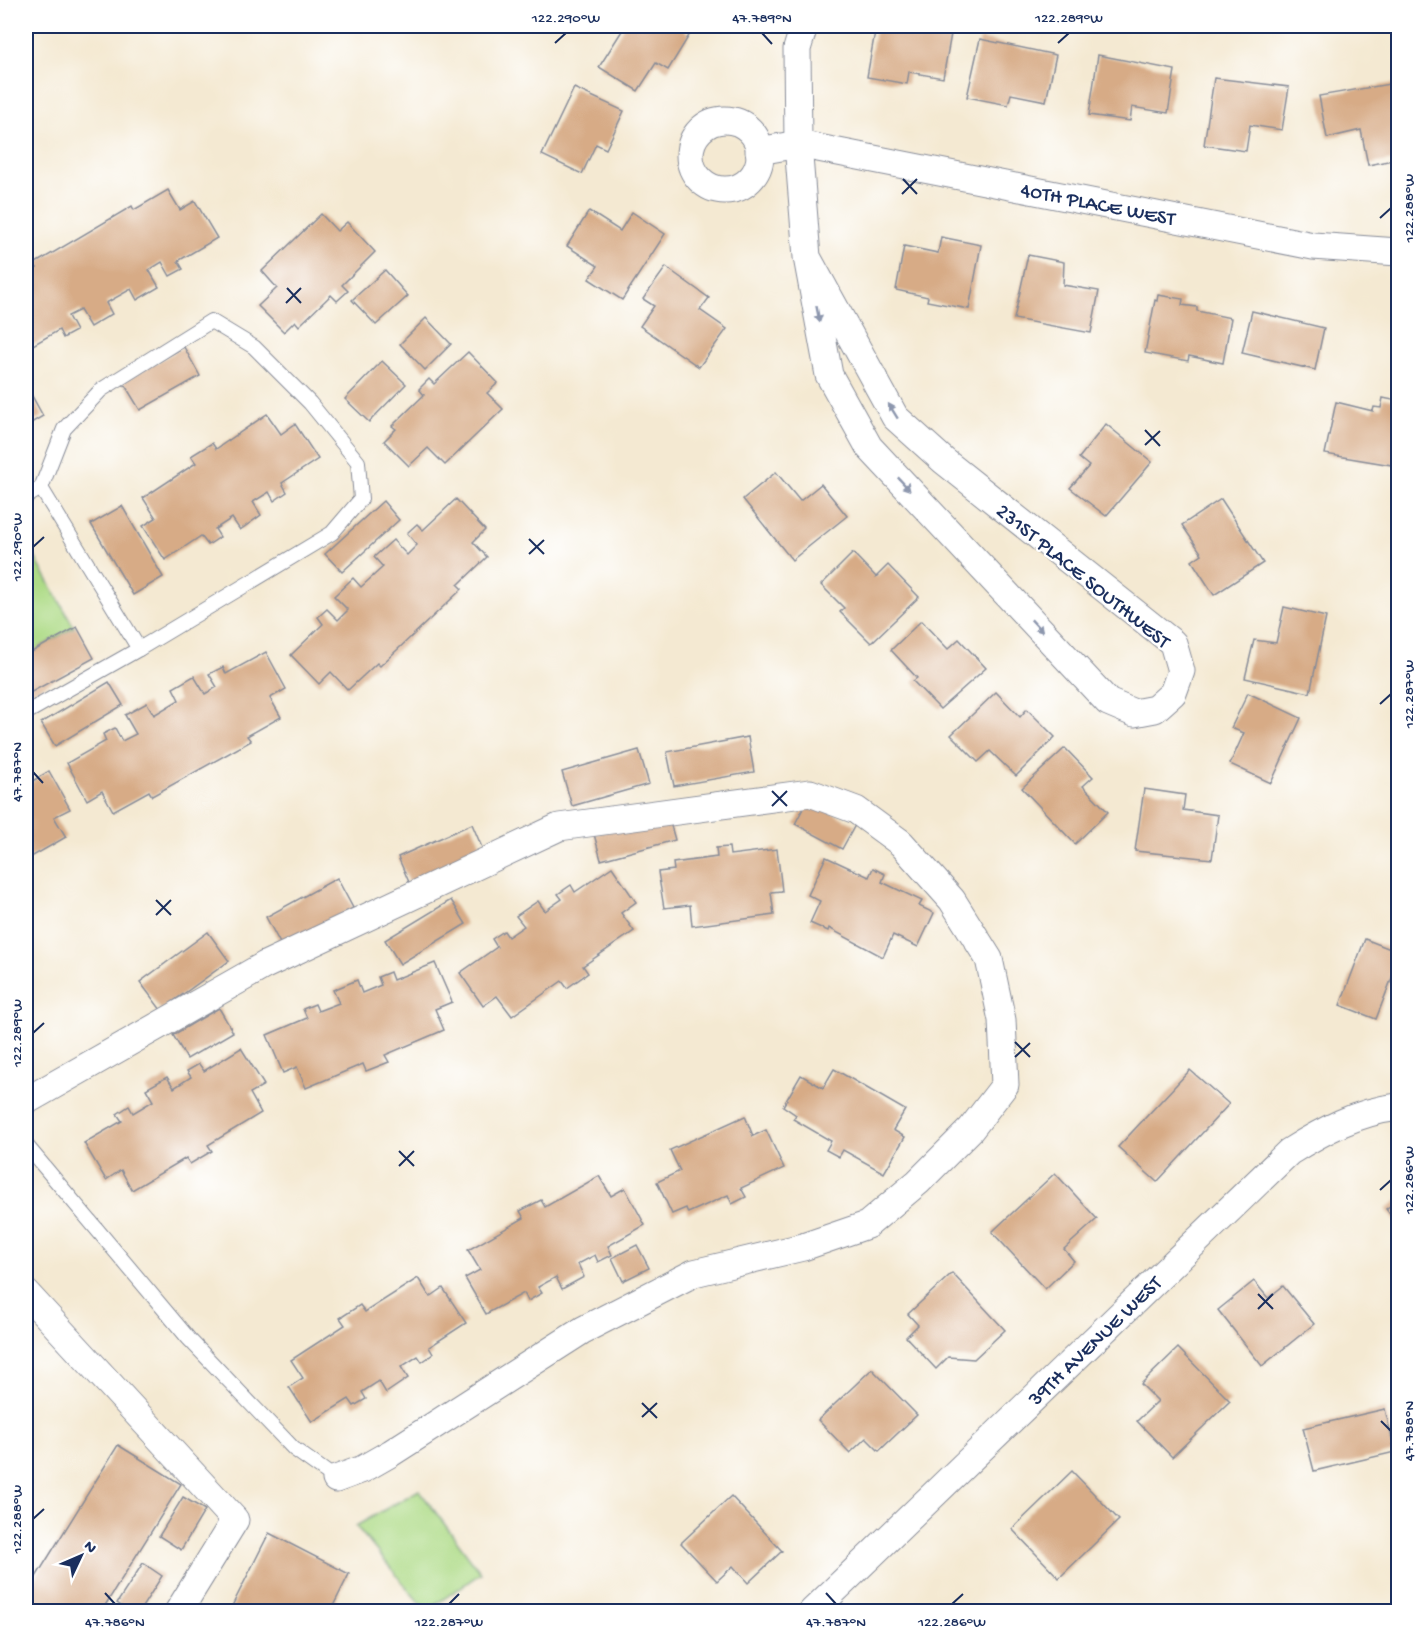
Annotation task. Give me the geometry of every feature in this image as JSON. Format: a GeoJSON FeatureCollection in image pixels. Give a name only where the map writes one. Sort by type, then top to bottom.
{"type":"FeatureCollection","features":[{"type":"Feature","properties":{"kind":"street","name":"231ST PLACE SOUTHWEST"},"geometry":{"type":"LineString","coordinates":[[804,26],[798,49],[798,144],[807,257],[829,375],[869,447],[1108,702],[1134,713],[1155,709],[1173,693],[1181,671],[1173,643],[953,469],[895,417],[807,257]]}},
{"type":"Feature","properties":{"kind":"street"},"geometry":{"type":"LineString","coordinates":[[759,151],[798,144]]}},
{"type":"Feature","properties":{"kind":"street","name":"40TH PLACE WEST"},"geometry":{"type":"LineString","coordinates":[[798,144],[1313,246],[1398,252]]}},
{"type":"Feature","properties":{"kind":"street"},"geometry":{"type":"LineString","coordinates":[[26,1101],[265,965],[560,827],[810,793],[856,810],[901,843],[952,900],[989,959],[1002,1020],[1005,1085],[971,1129],[918,1182],[867,1225],[803,1247],[694,1273],[583,1330],[391,1453],[363,1469],[336,1479]]}},
{"type":"Feature","properties":{"kind":"street","name":"39TH AVENUE WEST"},"geometry":{"type":"LineString","coordinates":[[812,1611],[1289,1152],[1326,1128],[1374,1110],[1398,1107]]}},
{"type":"Feature","properties":{"kind":"street"},"geometry":{"type":"LineString","coordinates":[[26,1293],[236,1520],[178,1611]]}},
{"type":"Feature","properties":{"kind":"lane"},"geometry":{"type":"LineString","coordinates":[[26,496],[41,488],[64,429],[101,390],[211,321],[254,347],[310,404],[358,462],[361,499],[332,533],[139,649],[26,713]]}},
{"type":"Feature","properties":{"kind":"lane"},"geometry":{"type":"LineString","coordinates":[[41,488],[139,649]]}},
{"type":"Feature","properties":{"kind":"lane"},"geometry":{"type":"LineString","coordinates":[[26,1145],[189,1339],[294,1449],[336,1479]]}},
{"type":"Feature","properties":{"kind":"green space"},"geometry":{"type":"Polygon","coordinates":[[[33,554],[74,627],[26,656],[26,559],[33,554]]]}},
{"type":"Feature","properties":{"kind":"green space"},"geometry":{"type":"Polygon","coordinates":[[[419,1490],[481,1573],[426,1611],[356,1526],[419,1490]]]}},
{"type":"Feature","properties":{"kind":"building"},"geometry":{"type":"Polygon","coordinates":[[[625,26],[677,26],[690,34],[668,70],[656,63],[638,91],[599,67],[625,26]]]}},
{"type":"Feature","properties":{"kind":"building"},"geometry":{"type":"Polygon","coordinates":[[[876,26],[903,26],[951,34],[943,78],[909,72],[907,84],[867,77],[876,26]]]}},
{"type":"Feature","properties":{"kind":"building"},"geometry":{"type":"Polygon","coordinates":[[[980,39],[1056,55],[1046,101],[1011,94],[1008,105],[967,97],[980,39]]]}},
{"type":"Feature","properties":{"kind":"building"},"geometry":{"type":"Polygon","coordinates":[[[1098,55],[1175,70],[1168,113],[1132,107],[1130,121],[1089,115],[1098,55]]]}},
{"type":"Feature","properties":{"kind":"building"},"geometry":{"type":"Polygon","coordinates":[[[1214,78],[1289,87],[1282,130],[1250,125],[1246,151],[1204,145],[1214,78]]]}},
{"type":"Feature","properties":{"kind":"building"},"geometry":{"type":"Polygon","coordinates":[[[1395,83],[1398,99],[1398,159],[1368,165],[1361,130],[1327,138],[1319,96],[1395,83]]]}},
{"type":"Feature","properties":{"kind":"building"},"geometry":{"type":"Polygon","coordinates":[[[574,88],[624,111],[606,149],[596,144],[582,174],[542,155],[574,88]]]}},
{"type":"Feature","properties":{"kind":"building"},"geometry":{"type":"Polygon","coordinates":[[[168,190],[180,210],[195,201],[217,238],[178,261],[183,269],[170,276],[162,262],[149,270],[159,287],[137,300],[131,289],[106,303],[112,314],[90,327],[80,310],[68,316],[76,331],[63,338],[59,330],[26,349],[26,275],[37,268],[34,264],[132,206],[134,210],[168,190]]]}},
{"type":"Feature","properties":{"kind":"building"},"geometry":{"type":"Polygon","coordinates":[[[589,211],[620,231],[632,212],[665,234],[622,300],[589,279],[598,266],[567,246],[589,211]]]}},
{"type":"Feature","properties":{"kind":"building"},"geometry":{"type":"Polygon","coordinates":[[[321,214],[337,231],[347,222],[375,252],[342,285],[348,291],[337,301],[331,295],[299,326],[295,321],[284,332],[258,306],[277,288],[262,271],[321,214]]]}},
{"type":"Feature","properties":{"kind":"building"},"geometry":{"type":"Polygon","coordinates":[[[941,237],[981,245],[969,309],[927,301],[928,297],[896,290],[904,246],[938,253],[941,237]]]}},
{"type":"Feature","properties":{"kind":"building"},"geometry":{"type":"Polygon","coordinates":[[[1028,255],[1064,262],[1063,285],[1099,291],[1091,333],[1014,319],[1028,255]]]}},
{"type":"Feature","properties":{"kind":"building"},"geometry":{"type":"Polygon","coordinates":[[[666,267],[709,298],[700,310],[727,329],[699,367],[640,326],[654,306],[643,299],[666,267]]]}},
{"type":"Feature","properties":{"kind":"building"},"geometry":{"type":"Polygon","coordinates":[[[385,270],[408,296],[376,325],[352,300],[385,270]]]}},
{"type":"Feature","properties":{"kind":"building"},"geometry":{"type":"Polygon","coordinates":[[[1158,295],[1183,299],[1182,305],[1197,307],[1197,311],[1231,318],[1223,363],[1189,356],[1188,361],[1145,353],[1155,300],[1157,301],[1158,295]]]}},
{"type":"Feature","properties":{"kind":"building"},"geometry":{"type":"Polygon","coordinates":[[[1252,311],[1324,328],[1315,370],[1242,353],[1252,311]]]}},
{"type":"Feature","properties":{"kind":"building"},"geometry":{"type":"Polygon","coordinates":[[[426,318],[451,344],[425,370],[400,344],[426,318]]]}},
{"type":"Feature","properties":{"kind":"building"},"geometry":{"type":"Polygon","coordinates":[[[184,347],[200,376],[140,410],[123,382],[184,347]]]}},
{"type":"Feature","properties":{"kind":"building"},"geometry":{"type":"Polygon","coordinates":[[[468,352],[498,383],[487,393],[503,409],[445,465],[428,448],[409,466],[384,441],[396,429],[392,426],[424,395],[419,389],[429,379],[434,384],[468,352]]]}},
{"type":"Feature","properties":{"kind":"building"},"geometry":{"type":"Polygon","coordinates":[[[382,361],[406,384],[369,422],[345,399],[382,361]]]}},
{"type":"Feature","properties":{"kind":"building"},"geometry":{"type":"Polygon","coordinates":[[[26,385],[43,416],[26,426],[26,385]]]}},
{"type":"Feature","properties":{"kind":"building"},"geometry":{"type":"Polygon","coordinates":[[[1383,398],[1398,401],[1398,466],[1325,454],[1336,402],[1373,411],[1374,407],[1381,408],[1383,398]]]}},
{"type":"Feature","properties":{"kind":"building"},"geometry":{"type":"Polygon","coordinates":[[[267,414],[281,434],[295,424],[318,459],[282,483],[287,492],[274,501],[269,492],[253,502],[261,515],[240,530],[232,518],[215,529],[220,537],[208,545],[201,536],[165,560],[143,526],[156,518],[143,498],[196,463],[191,456],[212,443],[216,449],[267,414]]]}},
{"type":"Feature","properties":{"kind":"building"},"geometry":{"type":"Polygon","coordinates":[[[1106,424],[1152,462],[1106,516],[1070,488],[1089,466],[1079,458],[1106,424]]]}},
{"type":"Feature","properties":{"kind":"building"},"geometry":{"type":"Polygon","coordinates":[[[776,472],[800,501],[821,484],[847,516],[792,560],[743,499],[776,472]]]}},
{"type":"Feature","properties":{"kind":"building"},"geometry":{"type":"Polygon","coordinates":[[[456,499],[485,530],[473,542],[487,557],[458,585],[462,589],[380,666],[377,663],[348,690],[331,672],[319,684],[291,655],[323,624],[318,617],[327,609],[338,620],[348,610],[334,596],[353,578],[361,587],[383,567],[374,557],[393,540],[407,555],[417,545],[407,533],[417,524],[423,530],[456,499]]]}},
{"type":"Feature","properties":{"kind":"building"},"geometry":{"type":"Polygon","coordinates":[[[1221,499],[1263,563],[1214,595],[1192,561],[1202,554],[1182,525],[1221,499]]]}},
{"type":"Feature","properties":{"kind":"building"},"geometry":{"type":"Polygon","coordinates":[[[383,501],[399,520],[342,572],[325,554],[383,501]]]}},
{"type":"Feature","properties":{"kind":"building"},"geometry":{"type":"Polygon","coordinates":[[[122,506],[163,577],[133,595],[91,524],[122,506]]]}},
{"type":"Feature","properties":{"kind":"building"},"geometry":{"type":"Polygon","coordinates":[[[853,553],[876,577],[888,565],[919,597],[871,643],[840,612],[844,608],[821,585],[853,553]]]}},
{"type":"Feature","properties":{"kind":"building"},"geometry":{"type":"Polygon","coordinates":[[[1284,607],[1326,617],[1310,693],[1245,678],[1254,640],[1276,643],[1284,607]]]}},
{"type":"Feature","properties":{"kind":"building"},"geometry":{"type":"Polygon","coordinates":[[[921,621],[948,649],[959,639],[986,668],[940,709],[913,681],[917,678],[891,650],[921,621]]]}},
{"type":"Feature","properties":{"kind":"building"},"geometry":{"type":"Polygon","coordinates":[[[77,627],[94,658],[26,695],[26,655],[77,627]]]}},
{"type":"Feature","properties":{"kind":"building"},"geometry":{"type":"Polygon","coordinates":[[[266,652],[286,689],[270,698],[281,717],[247,736],[251,741],[152,796],[149,791],[113,811],[102,791],[87,800],[67,763],[106,741],[103,734],[115,728],[122,741],[136,734],[125,715],[147,703],[154,715],[179,700],[173,688],[194,676],[205,694],[217,687],[209,674],[223,667],[226,674],[266,652]]]}},
{"type":"Feature","properties":{"kind":"building"},"geometry":{"type":"Polygon","coordinates":[[[109,682],[123,705],[55,746],[41,723],[109,682]]]}},
{"type":"Feature","properties":{"kind":"building"},"geometry":{"type":"Polygon","coordinates":[[[996,692],[1020,717],[1027,709],[1055,737],[1016,776],[990,751],[978,762],[951,735],[996,692]]]}},
{"type":"Feature","properties":{"kind":"building"},"geometry":{"type":"Polygon","coordinates":[[[1248,693],[1301,718],[1271,783],[1230,764],[1244,733],[1231,728],[1248,693]]]}},
{"type":"Feature","properties":{"kind":"building"},"geometry":{"type":"Polygon","coordinates":[[[748,737],[754,772],[674,786],[667,752],[748,737]]]}},
{"type":"Feature","properties":{"kind":"building"},"geometry":{"type":"Polygon","coordinates":[[[1065,748],[1093,777],[1083,786],[1108,812],[1075,844],[1022,788],[1065,748]]]}},
{"type":"Feature","properties":{"kind":"building"},"geometry":{"type":"Polygon","coordinates":[[[639,750],[649,784],[572,806],[562,772],[639,750]]]}},
{"type":"Feature","properties":{"kind":"building"},"geometry":{"type":"Polygon","coordinates":[[[49,771],[70,809],[54,817],[66,837],[26,860],[26,785],[49,771]]]}},
{"type":"Feature","properties":{"kind":"building"},"geometry":{"type":"Polygon","coordinates":[[[1144,789],[1185,795],[1183,810],[1218,815],[1212,859],[1135,851],[1144,789]]]}},
{"type":"Feature","properties":{"kind":"building"},"geometry":{"type":"Polygon","coordinates":[[[808,799],[855,825],[842,849],[795,824],[808,799]]]}},
{"type":"Feature","properties":{"kind":"building"},"geometry":{"type":"Polygon","coordinates":[[[668,815],[675,840],[601,860],[594,834],[668,815]]]}},
{"type":"Feature","properties":{"kind":"building"},"geometry":{"type":"Polygon","coordinates":[[[472,824],[486,857],[412,889],[398,857],[472,824]]]}},
{"type":"Feature","properties":{"kind":"building"},"geometry":{"type":"Polygon","coordinates":[[[729,847],[730,855],[777,849],[782,891],[771,892],[774,915],[692,926],[690,905],[664,908],[658,872],[674,870],[673,863],[717,857],[716,848],[729,847]]]}},
{"type":"Feature","properties":{"kind":"building"},"geometry":{"type":"Polygon","coordinates":[[[826,857],[869,877],[873,868],[885,874],[882,882],[922,901],[919,906],[934,913],[918,947],[893,935],[883,957],[829,928],[828,931],[810,923],[820,901],[808,895],[826,857]]]}},
{"type":"Feature","properties":{"kind":"building"},"geometry":{"type":"Polygon","coordinates":[[[612,867],[636,902],[621,913],[634,931],[583,966],[588,973],[567,988],[562,981],[512,1016],[497,996],[483,1006],[460,973],[497,947],[492,939],[504,931],[508,937],[524,926],[516,916],[538,901],[545,911],[562,899],[558,894],[571,885],[575,892],[612,867]]]}},
{"type":"Feature","properties":{"kind":"building"},"geometry":{"type":"Polygon","coordinates":[[[337,878],[353,908],[282,947],[266,917],[337,878]]]}},
{"type":"Feature","properties":{"kind":"building"},"geometry":{"type":"Polygon","coordinates":[[[451,900],[466,924],[400,964],[385,940],[451,900]]]}},
{"type":"Feature","properties":{"kind":"building"},"geometry":{"type":"Polygon","coordinates":[[[208,932],[229,961],[161,1010],[140,982],[208,932]]]}},
{"type":"Feature","properties":{"kind":"building"},"geometry":{"type":"Polygon","coordinates":[[[1365,939],[1398,952],[1398,962],[1376,1019],[1340,1005],[1365,939]]]}},
{"type":"Feature","properties":{"kind":"building"},"geometry":{"type":"Polygon","coordinates":[[[435,963],[452,1002],[435,1009],[444,1030],[385,1055],[389,1062],[366,1071],[363,1064],[306,1088],[297,1067],[283,1073],[267,1035],[307,1018],[303,1009],[315,1004],[318,1011],[339,1003],[333,990],[357,980],[362,993],[381,985],[378,977],[390,972],[393,980],[435,963]]]}},
{"type":"Feature","properties":{"kind":"building"},"geometry":{"type":"Polygon","coordinates":[[[219,1008],[233,1032],[187,1059],[173,1035],[219,1008]]]}},
{"type":"Feature","properties":{"kind":"building"},"geometry":{"type":"Polygon","coordinates":[[[241,1048],[264,1085],[250,1093],[261,1113],[208,1145],[212,1151],[190,1164],[186,1158],[132,1190],[121,1170],[106,1180],[84,1143],[122,1121],[117,1114],[129,1106],[133,1113],[153,1101],[146,1089],[167,1077],[174,1088],[191,1077],[187,1071],[199,1064],[204,1071],[241,1048]]]}},
{"type":"Feature","properties":{"kind":"building"},"geometry":{"type":"Polygon","coordinates":[[[834,1069],[905,1110],[893,1130],[905,1137],[884,1173],[843,1150],[839,1157],[826,1150],[831,1141],[793,1119],[796,1115],[783,1106],[801,1075],[823,1088],[834,1069]]]}},
{"type":"Feature","properties":{"kind":"building"},"geometry":{"type":"Polygon","coordinates":[[[1190,1070],[1229,1104],[1157,1182],[1118,1147],[1190,1070]]]}},
{"type":"Feature","properties":{"kind":"building"},"geometry":{"type":"Polygon","coordinates":[[[745,1116],[753,1136],[766,1130],[784,1168],[741,1188],[746,1197],[732,1204],[728,1195],[688,1213],[686,1208],[672,1214],[657,1182],[680,1171],[670,1150],[745,1116]]]}},
{"type":"Feature","properties":{"kind":"building"},"geometry":{"type":"Polygon","coordinates":[[[1055,1173],[1097,1219],[1064,1249],[1074,1261],[1045,1289],[992,1232],[1055,1173]]]}},
{"type":"Feature","properties":{"kind":"building"},"geometry":{"type":"Polygon","coordinates":[[[599,1176],[611,1196],[625,1188],[645,1225],[608,1246],[612,1255],[598,1262],[595,1255],[578,1264],[584,1277],[562,1289],[556,1277],[538,1287],[542,1293],[528,1301],[524,1293],[486,1314],[465,1278],[480,1270],[468,1250],[524,1218],[520,1211],[541,1200],[545,1207],[599,1176]]]}},
{"type":"Feature","properties":{"kind":"building"},"geometry":{"type":"Polygon","coordinates":[[[1398,1200],[1398,1225],[1386,1209],[1398,1200]]]}},
{"type":"Feature","properties":{"kind":"building"},"geometry":{"type":"Polygon","coordinates":[[[637,1245],[649,1268],[623,1281],[612,1258],[637,1245]]]}},
{"type":"Feature","properties":{"kind":"building"},"geometry":{"type":"Polygon","coordinates":[[[952,1273],[1005,1330],[974,1359],[948,1357],[936,1369],[906,1337],[918,1325],[908,1314],[952,1273]]]}},
{"type":"Feature","properties":{"kind":"building"},"geometry":{"type":"Polygon","coordinates":[[[418,1278],[430,1297],[443,1288],[466,1323],[429,1347],[433,1354],[422,1362],[418,1356],[401,1367],[408,1378],[386,1393],[379,1381],[362,1392],[366,1399],[354,1406],[349,1399],[312,1422],[289,1387],[303,1378],[291,1360],[345,1325],[340,1318],[360,1305],[365,1312],[418,1278]]]}},
{"type":"Feature","properties":{"kind":"building"},"geometry":{"type":"Polygon","coordinates":[[[1254,1281],[1268,1298],[1283,1286],[1314,1324],[1262,1366],[1218,1310],[1254,1281]]]}},
{"type":"Feature","properties":{"kind":"building"},"geometry":{"type":"Polygon","coordinates":[[[1178,1348],[1230,1401],[1172,1457],[1137,1421],[1158,1401],[1141,1384],[1178,1348]]]}},
{"type":"Feature","properties":{"kind":"building"},"geometry":{"type":"Polygon","coordinates":[[[872,1369],[917,1415],[879,1451],[866,1438],[850,1453],[818,1420],[872,1369]]]}},
{"type":"Feature","properties":{"kind":"building"},"geometry":{"type":"Polygon","coordinates":[[[1385,1409],[1395,1452],[1314,1471],[1303,1428],[1385,1409]]]}},
{"type":"Feature","properties":{"kind":"building"},"geometry":{"type":"Polygon","coordinates":[[[118,1445],[181,1484],[101,1612],[26,1612],[26,1593],[118,1445]]]}},
{"type":"Feature","properties":{"kind":"building"},"geometry":{"type":"Polygon","coordinates":[[[1072,1471],[1119,1520],[1059,1578],[1012,1529],[1072,1471]]]}},
{"type":"Feature","properties":{"kind":"building"},"geometry":{"type":"Polygon","coordinates":[[[731,1496],[782,1551],[748,1583],[733,1566],[717,1581],[681,1543],[731,1496]]]}},
{"type":"Feature","properties":{"kind":"building"},"geometry":{"type":"Polygon","coordinates":[[[183,1497],[205,1510],[181,1550],[159,1536],[183,1497]]]}},
{"type":"Feature","properties":{"kind":"building"},"geometry":{"type":"Polygon","coordinates":[[[269,1533],[349,1574],[330,1612],[229,1612],[269,1533]]]}},
{"type":"Feature","properties":{"kind":"building"},"geometry":{"type":"Polygon","coordinates":[[[143,1563],[162,1576],[139,1612],[130,1612],[117,1603],[143,1563]]]}}]}
